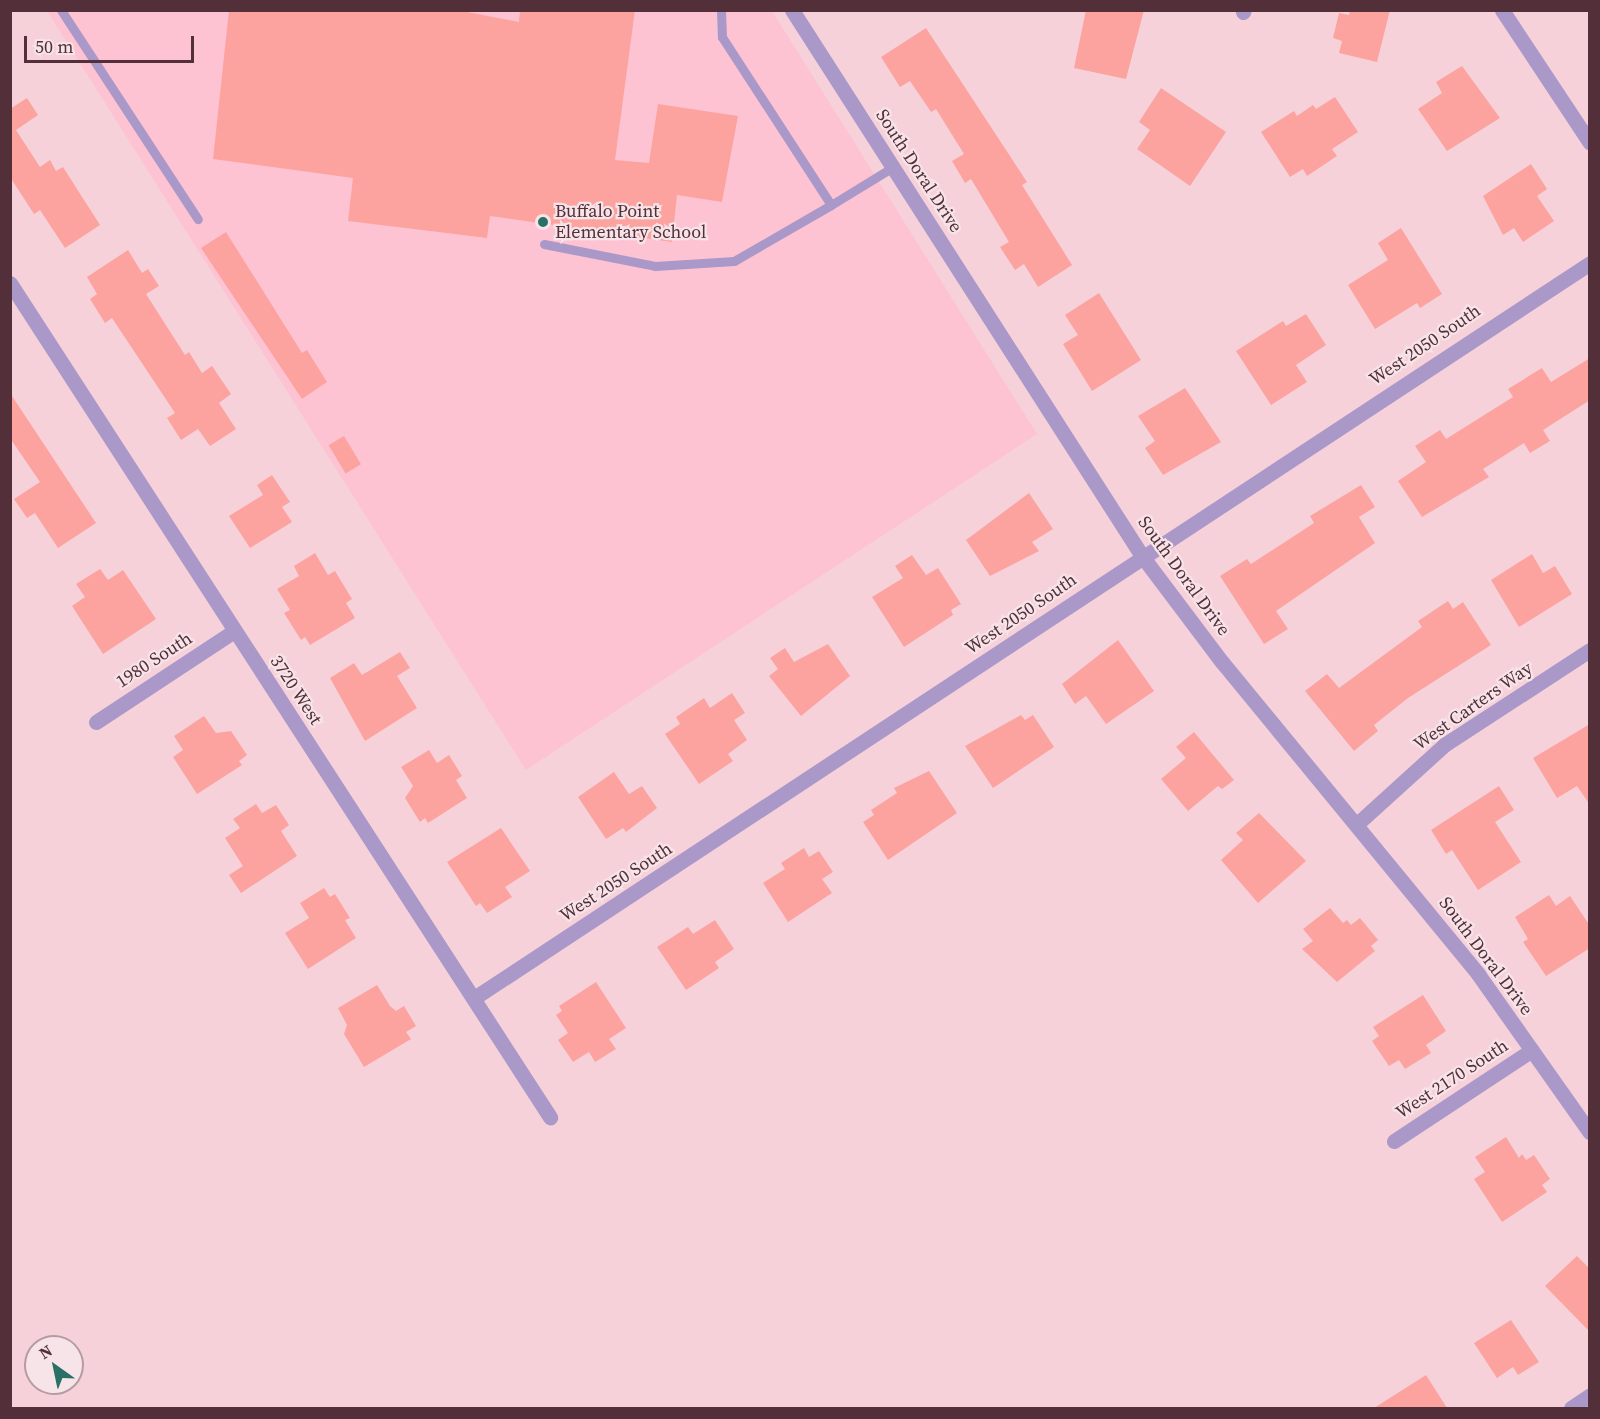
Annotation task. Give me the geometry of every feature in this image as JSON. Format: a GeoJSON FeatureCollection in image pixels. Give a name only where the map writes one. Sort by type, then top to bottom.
{"type":"FeatureCollection","features":[{"type":"Feature","properties":{"kind":"street","name":"South Doral Drive"},"geometry":{"type":"LineString","coordinates":[[792,10],[1142,556],[1222,662],[1478,974],[1590,1133]]}},
{"type":"Feature","properties":{"kind":"street"},"geometry":{"type":"LineString","coordinates":[[1502,10],[1590,143]]}},
{"type":"Feature","properties":{"kind":"street","name":"West 2050 South"},"geometry":{"type":"LineString","coordinates":[[474,998],[1590,263]]}},
{"type":"Feature","properties":{"kind":"street","name":"3720 West"},"geometry":{"type":"LineString","coordinates":[[10,283],[550,1117]]}},
{"type":"Feature","properties":{"kind":"street","name":"1980 South"},"geometry":{"type":"LineString","coordinates":[[96,722],[234,631]]}},
{"type":"Feature","properties":{"kind":"street","name":"West Carters Way"},"geometry":{"type":"LineString","coordinates":[[1357,824],[1444,745],[1590,650]]}},
{"type":"Feature","properties":{"kind":"street","name":"West 2170 South"},"geometry":{"type":"LineString","coordinates":[[1394,1141],[1532,1050]]}},
{"type":"Feature","properties":{"kind":"street"},"geometry":{"type":"LineString","coordinates":[[1570,1408],[1590,1395]]}},
{"type":"Feature","properties":{"kind":"lane"},"geometry":{"type":"LineString","coordinates":[[61,10],[198,219]]}},
{"type":"Feature","properties":{"kind":"lane"},"geometry":{"type":"LineString","coordinates":[[722,10],[722,37],[831,205]]}},
{"type":"Feature","properties":{"kind":"lane"},"geometry":{"type":"LineString","coordinates":[[544,244],[656,266],[734,261],[893,167]]}},
{"type":"Feature","properties":{"kind":"shaded area","name":"Buffalo Point Elementary School"},"geometry":{"type":"Polygon","coordinates":[[[47,11],[772,11],[1037,434],[526,770],[47,11]]]}},
{"type":"Feature","properties":{"kind":"building","name":"Buffalo Point Elementary School"},"geometry":{"type":"Polygon","coordinates":[[[229,10],[457,10],[519,22],[520,10],[635,10],[615,160],[649,163],[658,104],[738,116],[722,202],[677,195],[672,242],[490,216],[487,238],[348,221],[353,178],[213,159],[229,10]]]}},
{"type":"Feature","properties":{"kind":"building"},"geometry":{"type":"Polygon","coordinates":[[[1086,10],[1144,10],[1126,79],[1074,68],[1086,10]]]}},
{"type":"Feature","properties":{"kind":"building"},"geometry":{"type":"Polygon","coordinates":[[[1350,10],[1390,10],[1377,62],[1339,53],[1342,41],[1333,38],[1339,13],[1349,15],[1350,10]]]}},
{"type":"Feature","properties":{"kind":"building"},"geometry":{"type":"Polygon","coordinates":[[[926,28],[1027,182],[1022,185],[1072,265],[1038,287],[1024,264],[1015,270],[1000,247],[1009,242],[971,179],[965,183],[952,161],[964,154],[936,109],[931,112],[910,81],[900,87],[881,57],[926,28]]]}},
{"type":"Feature","properties":{"kind":"building"},"geometry":{"type":"Polygon","coordinates":[[[1462,66],[1500,118],[1447,151],[1418,109],[1442,93],[1436,82],[1462,66]]]}},
{"type":"Feature","properties":{"kind":"building"},"geometry":{"type":"Polygon","coordinates":[[[1161,88],[1226,132],[1190,186],[1137,149],[1150,130],[1139,122],[1161,88]]]}},
{"type":"Feature","properties":{"kind":"building"},"geometry":{"type":"Polygon","coordinates":[[[1335,97],[1358,132],[1332,149],[1337,156],[1307,176],[1303,169],[1290,177],[1261,132],[1294,111],[1297,116],[1313,105],[1316,109],[1335,97]]]}},
{"type":"Feature","properties":{"kind":"building"},"geometry":{"type":"Polygon","coordinates":[[[27,98],[38,115],[16,130],[40,167],[50,160],[56,171],[63,167],[100,225],[65,248],[40,210],[34,214],[10,177],[10,109],[27,98]]]}},
{"type":"Feature","properties":{"kind":"building"},"geometry":{"type":"Polygon","coordinates":[[[1531,164],[1547,189],[1537,196],[1554,221],[1523,242],[1514,228],[1503,235],[1483,196],[1531,164]]]}},
{"type":"Feature","properties":{"kind":"building"},"geometry":{"type":"Polygon","coordinates":[[[1401,228],[1442,294],[1420,308],[1417,303],[1375,329],[1348,285],[1388,260],[1378,243],[1401,228]]]}},
{"type":"Feature","properties":{"kind":"building"},"geometry":{"type":"Polygon","coordinates":[[[226,232],[302,353],[307,350],[327,382],[302,399],[201,248],[226,232]]]}},
{"type":"Feature","properties":{"kind":"building"},"geometry":{"type":"Polygon","coordinates":[[[128,250],[142,273],[148,269],[159,286],[146,294],[185,355],[189,352],[202,373],[212,366],[231,394],[219,403],[236,429],[210,446],[198,429],[181,440],[167,418],[175,413],[112,318],[105,323],[90,299],[97,294],[87,277],[128,250]]]}},
{"type":"Feature","properties":{"kind":"building"},"geometry":{"type":"Polygon","coordinates":[[[1099,293],[1141,360],[1092,391],[1063,344],[1078,335],[1065,315],[1099,293]]]}},
{"type":"Feature","properties":{"kind":"building"},"geometry":{"type":"Polygon","coordinates":[[[1306,314],[1326,345],[1296,365],[1307,382],[1271,405],[1236,351],[1283,321],[1286,326],[1306,314]]]}},
{"type":"Feature","properties":{"kind":"building"},"geometry":{"type":"Polygon","coordinates":[[[1590,358],[1590,400],[1543,430],[1550,441],[1530,453],[1524,443],[1483,469],[1489,477],[1422,517],[1398,481],[1426,462],[1415,446],[1440,430],[1446,439],[1513,397],[1508,389],[1542,368],[1551,382],[1590,358]]]}},
{"type":"Feature","properties":{"kind":"building"},"geometry":{"type":"Polygon","coordinates":[[[1185,388],[1221,442],[1163,475],[1145,448],[1155,441],[1138,416],[1185,388]]]}},
{"type":"Feature","properties":{"kind":"building"},"geometry":{"type":"Polygon","coordinates":[[[10,393],[96,523],[58,548],[35,513],[27,518],[14,499],[40,482],[10,438],[10,393]]]}},
{"type":"Feature","properties":{"kind":"building"},"geometry":{"type":"Polygon","coordinates":[[[344,436],[361,464],[346,474],[329,445],[344,436]]]}},
{"type":"Feature","properties":{"kind":"building"},"geometry":{"type":"Polygon","coordinates":[[[272,475],[290,502],[282,507],[292,522],[250,548],[229,516],[263,495],[257,485],[272,475]]]}},
{"type":"Feature","properties":{"kind":"building"},"geometry":{"type":"Polygon","coordinates":[[[1361,485],[1375,507],[1359,517],[1375,543],[1276,611],[1288,629],[1264,644],[1220,576],[1247,559],[1251,564],[1314,523],[1310,516],[1361,485]]]}},
{"type":"Feature","properties":{"kind":"building"},"geometry":{"type":"Polygon","coordinates":[[[1029,493],[1053,529],[1032,542],[1039,551],[990,576],[966,540],[1029,493]]]}},
{"type":"Feature","properties":{"kind":"building"},"geometry":{"type":"Polygon","coordinates":[[[315,553],[328,575],[335,571],[352,599],[346,603],[355,618],[310,645],[305,637],[301,640],[284,613],[290,610],[277,589],[299,576],[294,566],[315,553]]]}},
{"type":"Feature","properties":{"kind":"building"},"geometry":{"type":"Polygon","coordinates":[[[1532,554],[1543,573],[1555,566],[1572,594],[1519,627],[1491,580],[1532,554]]]}},
{"type":"Feature","properties":{"kind":"building"},"geometry":{"type":"Polygon","coordinates":[[[912,555],[926,575],[938,568],[961,604],[951,610],[953,615],[904,647],[872,597],[903,578],[895,566],[912,555]]]}},
{"type":"Feature","properties":{"kind":"building"},"geometry":{"type":"Polygon","coordinates":[[[100,569],[108,580],[123,570],[156,619],[103,654],[72,606],[85,597],[76,584],[100,569]]]}},
{"type":"Feature","properties":{"kind":"building"},"geometry":{"type":"Polygon","coordinates":[[[1448,601],[1453,609],[1463,602],[1491,645],[1408,698],[1374,725],[1378,731],[1354,751],[1305,691],[1327,674],[1339,688],[1422,627],[1418,621],[1448,601]]]}},
{"type":"Feature","properties":{"kind":"building"},"geometry":{"type":"Polygon","coordinates":[[[1118,640],[1154,691],[1106,724],[1086,696],[1075,704],[1062,684],[1118,640]]]}},
{"type":"Feature","properties":{"kind":"building"},"geometry":{"type":"Polygon","coordinates":[[[828,644],[850,676],[801,716],[769,676],[778,669],[770,658],[785,648],[794,662],[828,644]]]}},
{"type":"Feature","properties":{"kind":"building"},"geometry":{"type":"Polygon","coordinates":[[[400,652],[410,668],[397,676],[417,708],[365,741],[330,678],[354,663],[362,675],[400,652]]]}},
{"type":"Feature","properties":{"kind":"building"},"geometry":{"type":"Polygon","coordinates":[[[732,693],[745,713],[734,720],[747,740],[728,754],[733,761],[699,784],[665,734],[680,724],[676,717],[704,698],[710,708],[732,693]]]}},
{"type":"Feature","properties":{"kind":"building"},"geometry":{"type":"Polygon","coordinates":[[[1021,715],[1025,720],[1033,715],[1054,747],[993,788],[965,746],[1021,715]]]}},
{"type":"Feature","properties":{"kind":"building"},"geometry":{"type":"Polygon","coordinates":[[[204,716],[216,733],[231,731],[247,755],[239,761],[242,765],[197,794],[173,757],[183,750],[174,736],[204,716]]]}},
{"type":"Feature","properties":{"kind":"building"},"geometry":{"type":"Polygon","coordinates":[[[1590,724],[1590,805],[1577,786],[1557,798],[1533,758],[1590,724]]]}},
{"type":"Feature","properties":{"kind":"building"},"geometry":{"type":"Polygon","coordinates":[[[1194,732],[1234,780],[1222,789],[1218,786],[1188,811],[1161,779],[1186,758],[1176,747],[1194,732]]]}},
{"type":"Feature","properties":{"kind":"building"},"geometry":{"type":"Polygon","coordinates":[[[429,750],[437,763],[449,755],[462,776],[456,780],[467,798],[428,823],[425,818],[420,822],[405,798],[413,786],[401,767],[429,750]]]}},
{"type":"Feature","properties":{"kind":"building"},"geometry":{"type":"Polygon","coordinates":[[[929,771],[957,813],[888,860],[863,822],[874,815],[871,810],[897,793],[894,788],[929,771]]]}},
{"type":"Feature","properties":{"kind":"building"},"geometry":{"type":"Polygon","coordinates":[[[614,772],[629,794],[642,786],[657,808],[626,832],[623,828],[606,839],[578,797],[614,772]]]}},
{"type":"Feature","properties":{"kind":"building"},"geometry":{"type":"Polygon","coordinates":[[[1499,786],[1514,810],[1495,822],[1521,862],[1478,890],[1452,850],[1446,854],[1431,830],[1499,786]]]}},
{"type":"Feature","properties":{"kind":"building"},"geometry":{"type":"Polygon","coordinates":[[[256,804],[262,813],[276,805],[289,825],[281,831],[297,856],[241,893],[229,875],[243,866],[225,838],[240,828],[233,819],[256,804]]]}},
{"type":"Feature","properties":{"kind":"building"},"geometry":{"type":"Polygon","coordinates":[[[1259,813],[1306,861],[1258,903],[1221,860],[1243,840],[1236,833],[1259,813]]]}},
{"type":"Feature","properties":{"kind":"building"},"geometry":{"type":"Polygon","coordinates":[[[501,828],[530,871],[505,887],[512,897],[487,913],[480,903],[476,906],[447,862],[501,828]]]}},
{"type":"Feature","properties":{"kind":"building"},"geometry":{"type":"Polygon","coordinates":[[[804,848],[809,857],[819,851],[833,872],[822,879],[832,893],[788,922],[763,883],[785,869],[781,863],[804,848]]]}},
{"type":"Feature","properties":{"kind":"building"},"geometry":{"type":"Polygon","coordinates":[[[324,888],[330,897],[335,894],[350,918],[345,920],[356,938],[308,969],[285,933],[309,918],[300,903],[324,888]]]}},
{"type":"Feature","properties":{"kind":"building"},"geometry":{"type":"Polygon","coordinates":[[[1549,895],[1556,906],[1570,896],[1590,926],[1590,948],[1546,976],[1523,942],[1528,939],[1515,917],[1549,895]]]}},
{"type":"Feature","properties":{"kind":"building"},"geometry":{"type":"Polygon","coordinates":[[[1330,908],[1343,923],[1347,920],[1351,925],[1360,918],[1378,940],[1371,946],[1375,951],[1337,982],[1302,949],[1313,941],[1303,929],[1330,908]]]}},
{"type":"Feature","properties":{"kind":"building"},"geometry":{"type":"Polygon","coordinates":[[[715,920],[734,949],[715,962],[719,968],[686,990],[657,947],[688,927],[693,934],[715,920]]]}},
{"type":"Feature","properties":{"kind":"building"},"geometry":{"type":"Polygon","coordinates":[[[596,982],[626,1028],[609,1039],[616,1049],[595,1062],[589,1052],[573,1062],[558,1040],[568,1033],[556,1015],[562,1011],[559,1006],[596,982]]]}},
{"type":"Feature","properties":{"kind":"building"},"geometry":{"type":"Polygon","coordinates":[[[377,985],[390,1006],[396,1011],[404,1006],[416,1026],[406,1032],[411,1039],[364,1067],[344,1034],[347,1025],[338,1008],[377,985]]]}},
{"type":"Feature","properties":{"kind":"building"},"geometry":{"type":"Polygon","coordinates":[[[1423,995],[1446,1031],[1426,1045],[1431,1053],[1405,1069],[1399,1060],[1389,1066],[1372,1041],[1379,1036],[1373,1027],[1423,995]]]}},
{"type":"Feature","properties":{"kind":"building"},"geometry":{"type":"Polygon","coordinates":[[[1506,1137],[1519,1158],[1522,1154],[1526,1160],[1534,1155],[1550,1179],[1542,1185],[1547,1192],[1502,1222],[1474,1179],[1485,1172],[1475,1157],[1506,1137]]]}},
{"type":"Feature","properties":{"kind":"building"},"geometry":{"type":"Polygon","coordinates":[[[1577,1256],[1590,1269],[1590,1332],[1545,1286],[1577,1256]]]}},
{"type":"Feature","properties":{"kind":"building"},"geometry":{"type":"Polygon","coordinates":[[[1511,1320],[1539,1362],[1518,1375],[1513,1367],[1497,1378],[1474,1343],[1511,1320]]]}},
{"type":"Feature","properties":{"kind":"building"},"geometry":{"type":"Polygon","coordinates":[[[1426,1375],[1447,1408],[1374,1408],[1426,1375]]]}},
{"type":"Feature","properties":{"kind":"place","name":"Buffalo Point Elementary School"},"geometry":{"type":"Point","coordinates":[543,222]}}]}
